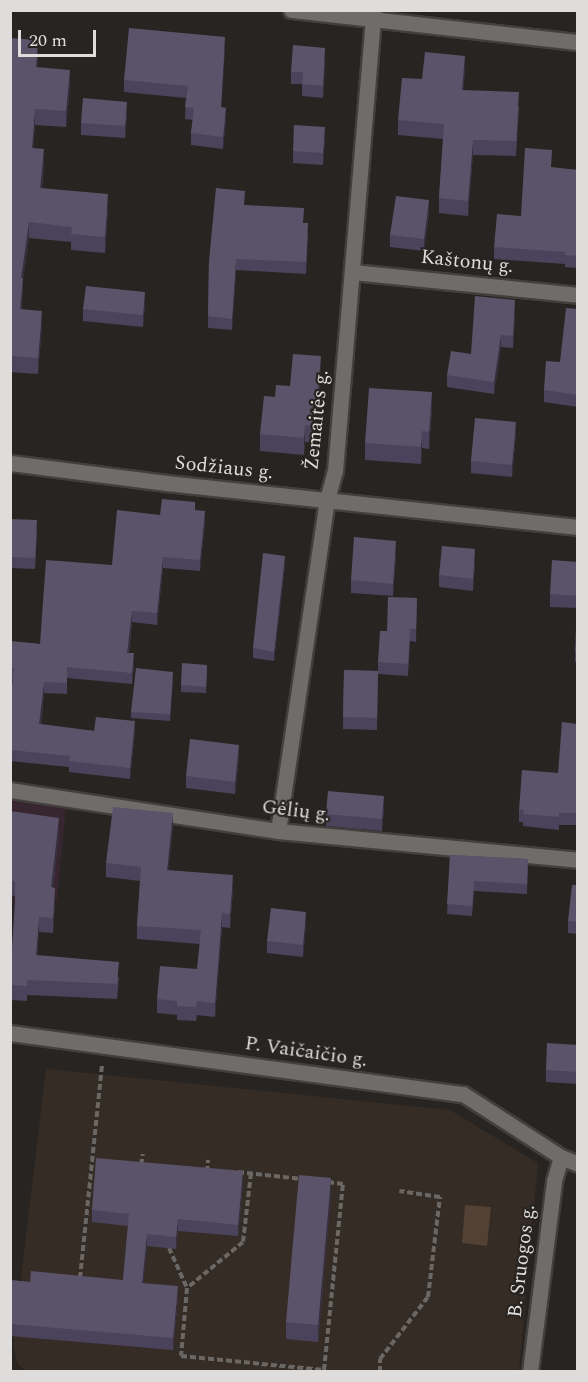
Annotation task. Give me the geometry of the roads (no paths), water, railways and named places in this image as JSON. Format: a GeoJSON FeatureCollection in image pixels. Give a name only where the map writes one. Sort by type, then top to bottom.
{"type":"FeatureCollection","features":[{"type":"Feature","properties":{"kind":"street"},"geometry":{"type":"LineString","coordinates":[[291,10],[373,15],[578,42]]}},
{"type":"Feature","properties":{"kind":"street","name":"Žemaitės g."},"geometry":{"type":"LineString","coordinates":[[278,831],[327,500],[334,471],[353,272],[373,15]]}},
{"type":"Feature","properties":{"kind":"street","name":"Kaštonų g."},"geometry":{"type":"LineString","coordinates":[[353,272],[578,295]]}},
{"type":"Feature","properties":{"kind":"street","name":"Sodžiaus g."},"geometry":{"type":"LineString","coordinates":[[10,463],[578,527]]}},
{"type":"Feature","properties":{"kind":"street","name":"Gėlių g."},"geometry":{"type":"LineString","coordinates":[[10,790],[278,831],[578,860]]}},
{"type":"Feature","properties":{"kind":"street","name":"P. Vaičaičio g."},"geometry":{"type":"LineString","coordinates":[[10,1034],[463,1095],[561,1157],[578,1164]]}},
{"type":"Feature","properties":{"kind":"street","name":"B. Sruogos g."},"geometry":{"type":"LineString","coordinates":[[530,1371],[550,1203],[561,1157]]}}]}
